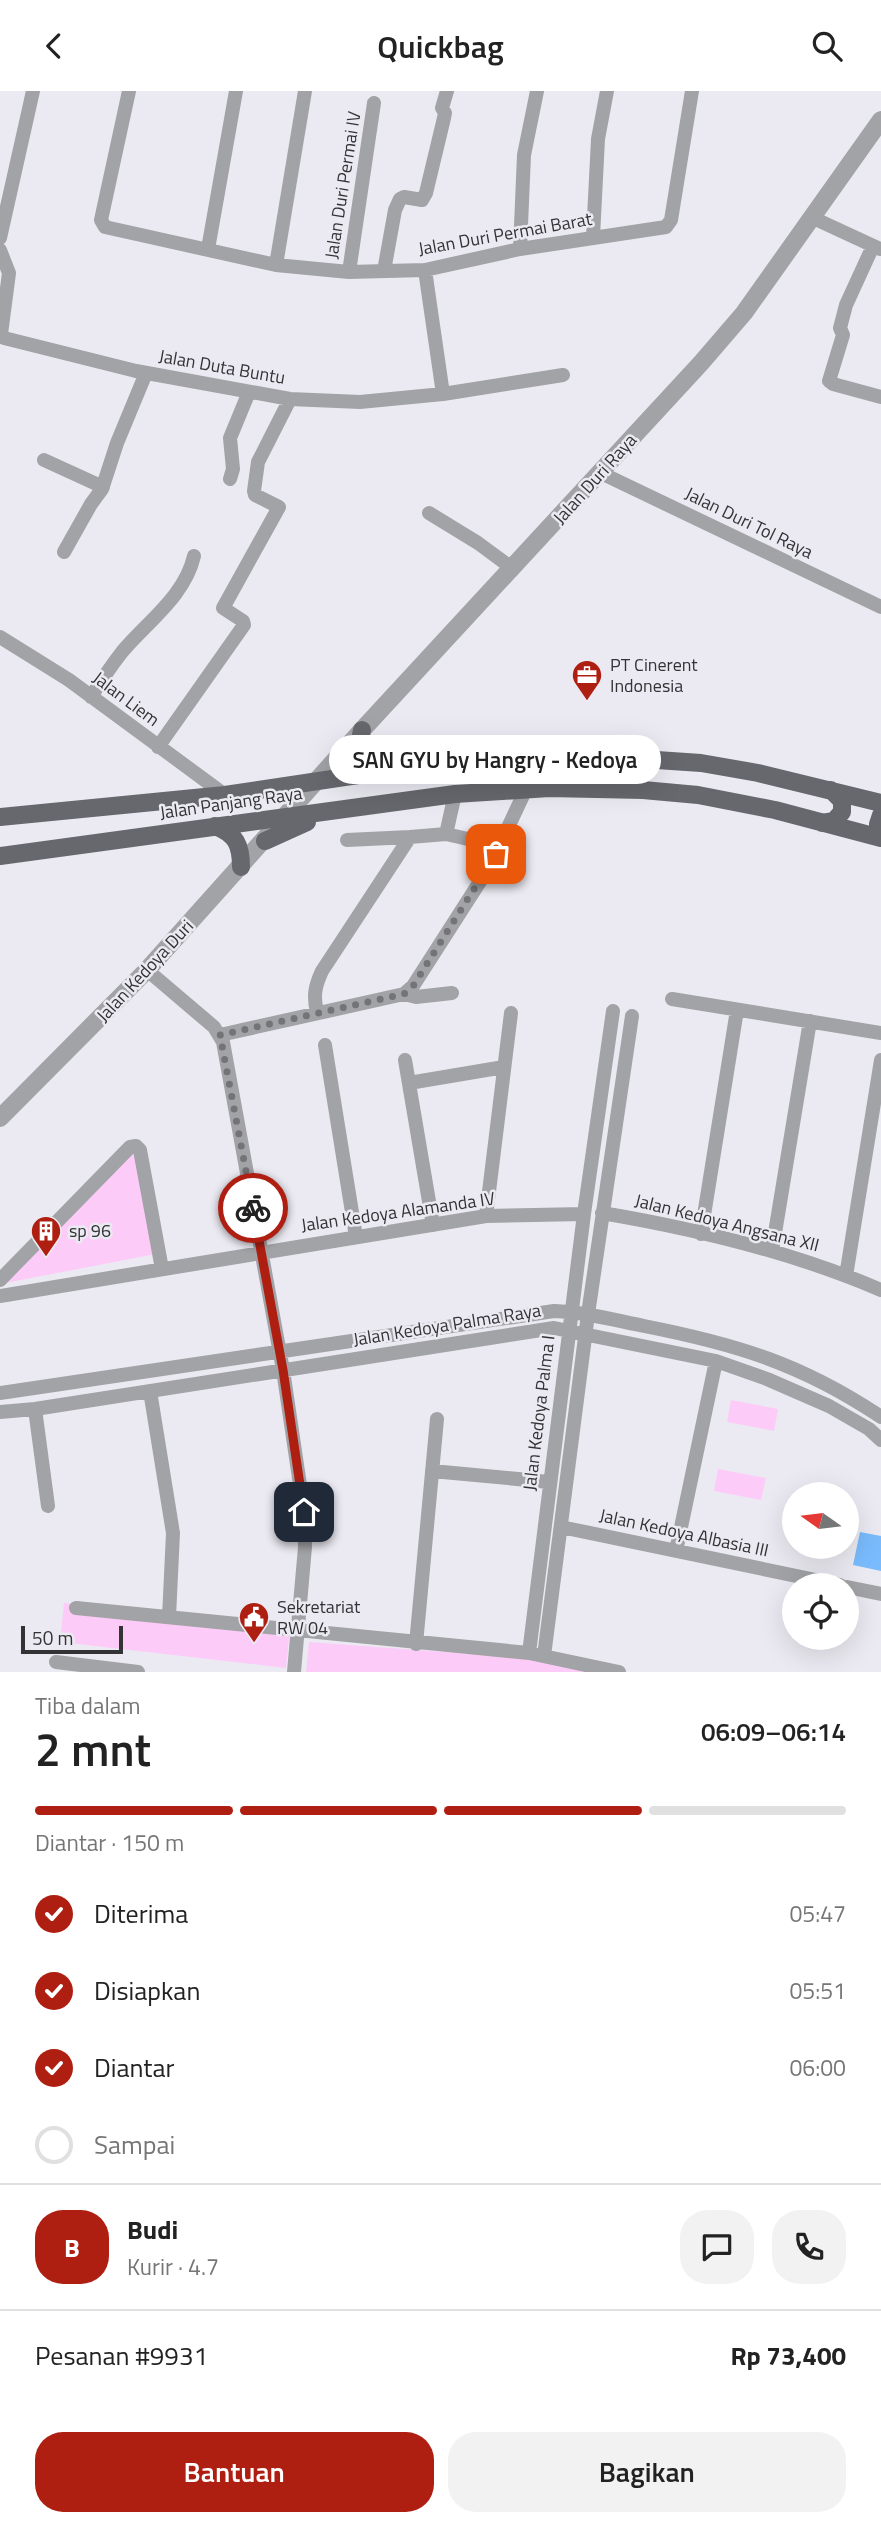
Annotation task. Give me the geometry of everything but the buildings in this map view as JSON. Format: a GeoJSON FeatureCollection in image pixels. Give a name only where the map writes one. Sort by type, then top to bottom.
{"type":"FeatureCollection","features":[{"type":"Feature","properties":{"kind":"main road"},"geometry":{"type":"LineString","coordinates":[[362,730],[357,756],[372,774]]}},
{"type":"Feature","properties":{"kind":"main road","name":"Jalan Panjang Raya"},"geometry":{"type":"LineString","coordinates":[[3,814],[225,795],[465,759],[568,754],[701,763],[881,803]]}},
{"type":"Feature","properties":{"kind":"main road","name":"Jalan Panjang Raya"},"geometry":{"type":"LineString","coordinates":[[0,856],[455,793],[526,789],[676,792],[775,810],[881,836]]}},
{"type":"Feature","properties":{"kind":"main road"},"geometry":{"type":"LineString","coordinates":[[821,823],[834,821],[842,812],[842,801],[831,790]]}},
{"type":"Feature","properties":{"kind":"main road"},"geometry":{"type":"LineString","coordinates":[[265,841],[290,828],[346,808]]}},
{"type":"Feature","properties":{"kind":"main road"},"geometry":{"type":"LineString","coordinates":[[881,815],[878,824],[881,836]]}},
{"type":"Feature","properties":{"kind":"main road"},"geometry":{"type":"LineString","coordinates":[[215,826],[226,830],[237,841],[242,867]]}},
{"type":"Feature","properties":{"kind":"street"},"geometry":{"type":"LineString","coordinates":[[0,238],[33,91]]}},
{"type":"Feature","properties":{"kind":"street","name":"Jalan Duri Permai Barat"},"geometry":{"type":"LineString","coordinates":[[130,91],[101,224],[108,228],[276,265],[349,272],[425,270],[520,249],[669,225],[692,91]]}},
{"type":"Feature","properties":{"kind":"street"},"geometry":{"type":"LineString","coordinates":[[208,249],[236,91]]}},
{"type":"Feature","properties":{"kind":"street"},"geometry":{"type":"LineString","coordinates":[[276,265],[305,91]]}},
{"type":"Feature","properties":{"kind":"street"},"geometry":{"type":"LineString","coordinates":[[384,271],[395,210],[400,199],[404,197],[422,200],[426,193],[444,118],[442,108],[447,91]]}},
{"type":"Feature","properties":{"kind":"street"},"geometry":{"type":"LineString","coordinates":[[520,249],[524,155],[537,91]]}},
{"type":"Feature","properties":{"kind":"street"},"geometry":{"type":"LineString","coordinates":[[593,237],[598,139],[607,91]]}},
{"type":"Feature","properties":{"kind":"street","name":"Jalan Duri Permai IV"},"geometry":{"type":"LineString","coordinates":[[349,272],[374,103]]}},
{"type":"Feature","properties":{"kind":"street","name":"Jalan Duri Raya"},"geometry":{"type":"LineString","coordinates":[[285,818],[362,730],[601,473],[744,313],[881,120]]}},
{"type":"Feature","properties":{"kind":"street"},"geometry":{"type":"LineString","coordinates":[[811,218],[877,248],[846,305],[840,328],[843,335],[829,381],[881,397]]}},
{"type":"Feature","properties":{"kind":"street"},"geometry":{"type":"LineString","coordinates":[[0,250],[9,273],[1,334]]}},
{"type":"Feature","properties":{"kind":"street"},"geometry":{"type":"LineString","coordinates":[[425,270],[443,394]]}},
{"type":"Feature","properties":{"kind":"street","name":"Jalan Duta Buntu"},"geometry":{"type":"LineString","coordinates":[[1,334],[9,341],[146,373],[290,399],[360,402],[443,394],[563,375]]}},
{"type":"Feature","properties":{"kind":"street"},"geometry":{"type":"LineString","coordinates":[[64,552],[103,487],[117,443],[146,373]]}},
{"type":"Feature","properties":{"kind":"street"},"geometry":{"type":"LineString","coordinates":[[230,479],[233,469],[230,438],[249,392]]}},
{"type":"Feature","properties":{"kind":"street"},"geometry":{"type":"LineString","coordinates":[[158,747],[244,625],[243,621],[223,610],[223,606],[279,507],[255,495],[254,491],[258,462],[290,399]]}},
{"type":"Feature","properties":{"kind":"street"},"geometry":{"type":"LineString","coordinates":[[44,460],[103,487]]}},
{"type":"Feature","properties":{"kind":"street","name":"Jalan Duri Tol Raya"},"geometry":{"type":"LineString","coordinates":[[601,473],[881,607]]}},
{"type":"Feature","properties":{"kind":"street"},"geometry":{"type":"LineString","coordinates":[[429,513],[478,543],[513,569]]}},
{"type":"Feature","properties":{"kind":"street"},"geometry":{"type":"LineString","coordinates":[[91,697],[123,651],[173,597],[188,574],[194,556]]}},
{"type":"Feature","properties":{"kind":"street","name":"Jalan Liem"},"geometry":{"type":"LineString","coordinates":[[0,637],[91,697],[225,795]]}},
{"type":"Feature","properties":{"kind":"street"},"geometry":{"type":"LineString","coordinates":[[404,994],[413,986],[496,854],[526,789]]}},
{"type":"Feature","properties":{"kind":"street"},"geometry":{"type":"LineString","coordinates":[[446,834],[455,793]]}},
{"type":"Feature","properties":{"kind":"street","name":"Jalan Kedoya Duri"},"geometry":{"type":"LineString","coordinates":[[0,1118],[147,970],[285,818]]}},
{"type":"Feature","properties":{"kind":"street"},"geometry":{"type":"LineString","coordinates":[[347,840],[446,834],[468,839],[496,854]]}},
{"type":"Feature","properties":{"kind":"street"},"geometry":{"type":"LineString","coordinates":[[317,1012],[315,986],[322,971],[410,837]]}},
{"type":"Feature","properties":{"kind":"street"},"geometry":{"type":"LineString","coordinates":[[147,970],[220,1035],[224,1050],[283,1370],[304,1512],[305,1547],[294,1672]]}},
{"type":"Feature","properties":{"kind":"street"},"geometry":{"type":"LineString","coordinates":[[220,1035],[404,994],[416,997],[452,993]]}},
{"type":"Feature","properties":{"kind":"street"},"geometry":{"type":"LineString","coordinates":[[673,999],[881,1033]]}},
{"type":"Feature","properties":{"kind":"street"},"geometry":{"type":"LineString","coordinates":[[701,1234],[737,1010]]}},
{"type":"Feature","properties":{"kind":"street","name":"Jalan Kedoya Palma I"},"geometry":{"type":"LineString","coordinates":[[529,1653],[571,1312],[613,1011]]}},
{"type":"Feature","properties":{"kind":"street"},"geometry":{"type":"LineString","coordinates":[[486,1216],[511,1013]]}},
{"type":"Feature","properties":{"kind":"street","name":"Jalan Kedoya Palma I"},"geometry":{"type":"LineString","coordinates":[[544,1656],[588,1314],[632,1016]]}},
{"type":"Feature","properties":{"kind":"street"},"geometry":{"type":"LineString","coordinates":[[772,1251],[810,1021]]}},
{"type":"Feature","properties":{"kind":"street"},"geometry":{"type":"LineString","coordinates":[[325,1045],[356,1237]]}},
{"type":"Feature","properties":{"kind":"street"},"geometry":{"type":"LineString","coordinates":[[405,1060],[433,1225]]}},
{"type":"Feature","properties":{"kind":"street"},"geometry":{"type":"LineString","coordinates":[[846,1276],[881,1060]]}},
{"type":"Feature","properties":{"kind":"street"},"geometry":{"type":"LineString","coordinates":[[409,1083],[504,1067]]}},
{"type":"Feature","properties":{"kind":"street"},"geometry":{"type":"LineString","coordinates":[[598,1114],[617,1117]]}},
{"type":"Feature","properties":{"kind":"street"},"geometry":{"type":"LineString","coordinates":[[0,1280],[130,1147],[136,1146],[140,1150],[162,1269]]}},
{"type":"Feature","properties":{"kind":"street","name":"Jalan Kedoya Angsana XII"},"geometry":{"type":"LineString","coordinates":[[602,1213],[772,1251],[881,1290]]}},
{"type":"Feature","properties":{"kind":"street","name":"Jalan Kedoya Alamanda IV"},"geometry":{"type":"LineString","coordinates":[[0,1296],[486,1216],[584,1214]]}},
{"type":"Feature","properties":{"kind":"street","name":"Jalan Kedoya Palma Raya"},"geometry":{"type":"LineString","coordinates":[[0,1393],[538,1312],[571,1312],[709,1339],[772,1359],[818,1379],[881,1417]]}},
{"type":"Feature","properties":{"kind":"street","name":"Jalan Kedoya Palma Raya"},"geometry":{"type":"LineString","coordinates":[[0,1412],[35,1409],[539,1329],[569,1329],[716,1361],[767,1379],[829,1406],[869,1429],[881,1440]]}},
{"type":"Feature","properties":{"kind":"street"},"geometry":{"type":"LineString","coordinates":[[676,1551],[716,1361]]}},
{"type":"Feature","properties":{"kind":"street"},"geometry":{"type":"LineString","coordinates":[[150,1391],[173,1533],[169,1618]]}},
{"type":"Feature","properties":{"kind":"street"},"geometry":{"type":"LineString","coordinates":[[35,1409],[48,1506]]}},
{"type":"Feature","properties":{"kind":"street"},"geometry":{"type":"LineString","coordinates":[[416,1644],[437,1419]]}},
{"type":"Feature","properties":{"kind":"street"},"geometry":{"type":"LineString","coordinates":[[432,1471],[549,1482]]}},
{"type":"Feature","properties":{"kind":"street","name":"Jalan Kedoya Albasia III"},"geometry":{"type":"LineString","coordinates":[[561,1527],[782,1573]]}},
{"type":"Feature","properties":{"kind":"street"},"geometry":{"type":"LineString","coordinates":[[859,1589],[881,1594]]}},
{"type":"Feature","properties":{"kind":"street"},"geometry":{"type":"LineString","coordinates":[[76,1608],[416,1644],[529,1653],[619,1672]]}},
{"type":"Feature","properties":{"kind":"street"},"geometry":{"type":"LineString","coordinates":[[56,1662],[138,1672]]}},
{"type":"Feature","properties":{"kind":"shaded area"},"geometry":{"type":"Polygon","coordinates":[[[135,1142],[156,1254],[0,1284],[135,1142]]]}},
{"type":"Feature","properties":{"kind":"shaded area"},"geometry":{"type":"Polygon","coordinates":[[[731,1400],[778,1409],[774,1431],[727,1422],[731,1400]]]}},
{"type":"Feature","properties":{"kind":"shaded area"},"geometry":{"type":"Polygon","coordinates":[[[718,1469],[766,1478],[761,1500],[714,1491],[718,1469]]]}},
{"type":"Feature","properties":{"kind":"shaded area"},"geometry":{"type":"Polygon","coordinates":[[[64,1603],[290,1629],[286,1668],[60,1642],[64,1603]]]}},
{"type":"Feature","properties":{"kind":"shaded area"},"geometry":{"type":"Polygon","coordinates":[[[309,1642],[542,1659],[610,1672],[306,1672],[309,1642]]]}},
{"type":"Feature","properties":{"kind":"water"},"geometry":{"type":"Polygon","coordinates":[[[860,1532],[881,1536],[881,1571],[853,1565],[854,1559],[859,1559],[860,1532]]]}},
{"type":"Feature","properties":{"kind":"way so far"},"geometry":{"type":"LineString","coordinates":[[253,1208],[220,1035],[404,994],[413,986],[496,854]]}},
{"type":"Feature","properties":{"kind":"place","name":"PT Cinerent Indonesia"},"geometry":{"type":"Point","coordinates":[587,702]}},
{"type":"Feature","properties":{"kind":"place","name":"SAN GYU by Hangry - Kedoya"},"geometry":{"type":"Point","coordinates":[496,854]}},
{"type":"Feature","properties":{"kind":"place","name":"sp 96"},"geometry":{"type":"Point","coordinates":[46,1258]}},
{"type":"Feature","properties":{"kind":"place","name":"Sekretariat RW 04"},"geometry":{"type":"Point","coordinates":[254,1644]}},
{"type":"Feature","properties":{"kind":"route"},"geometry":{"type":"LineString","coordinates":[[253,1208],[283,1370],[304,1512]]}}]}
